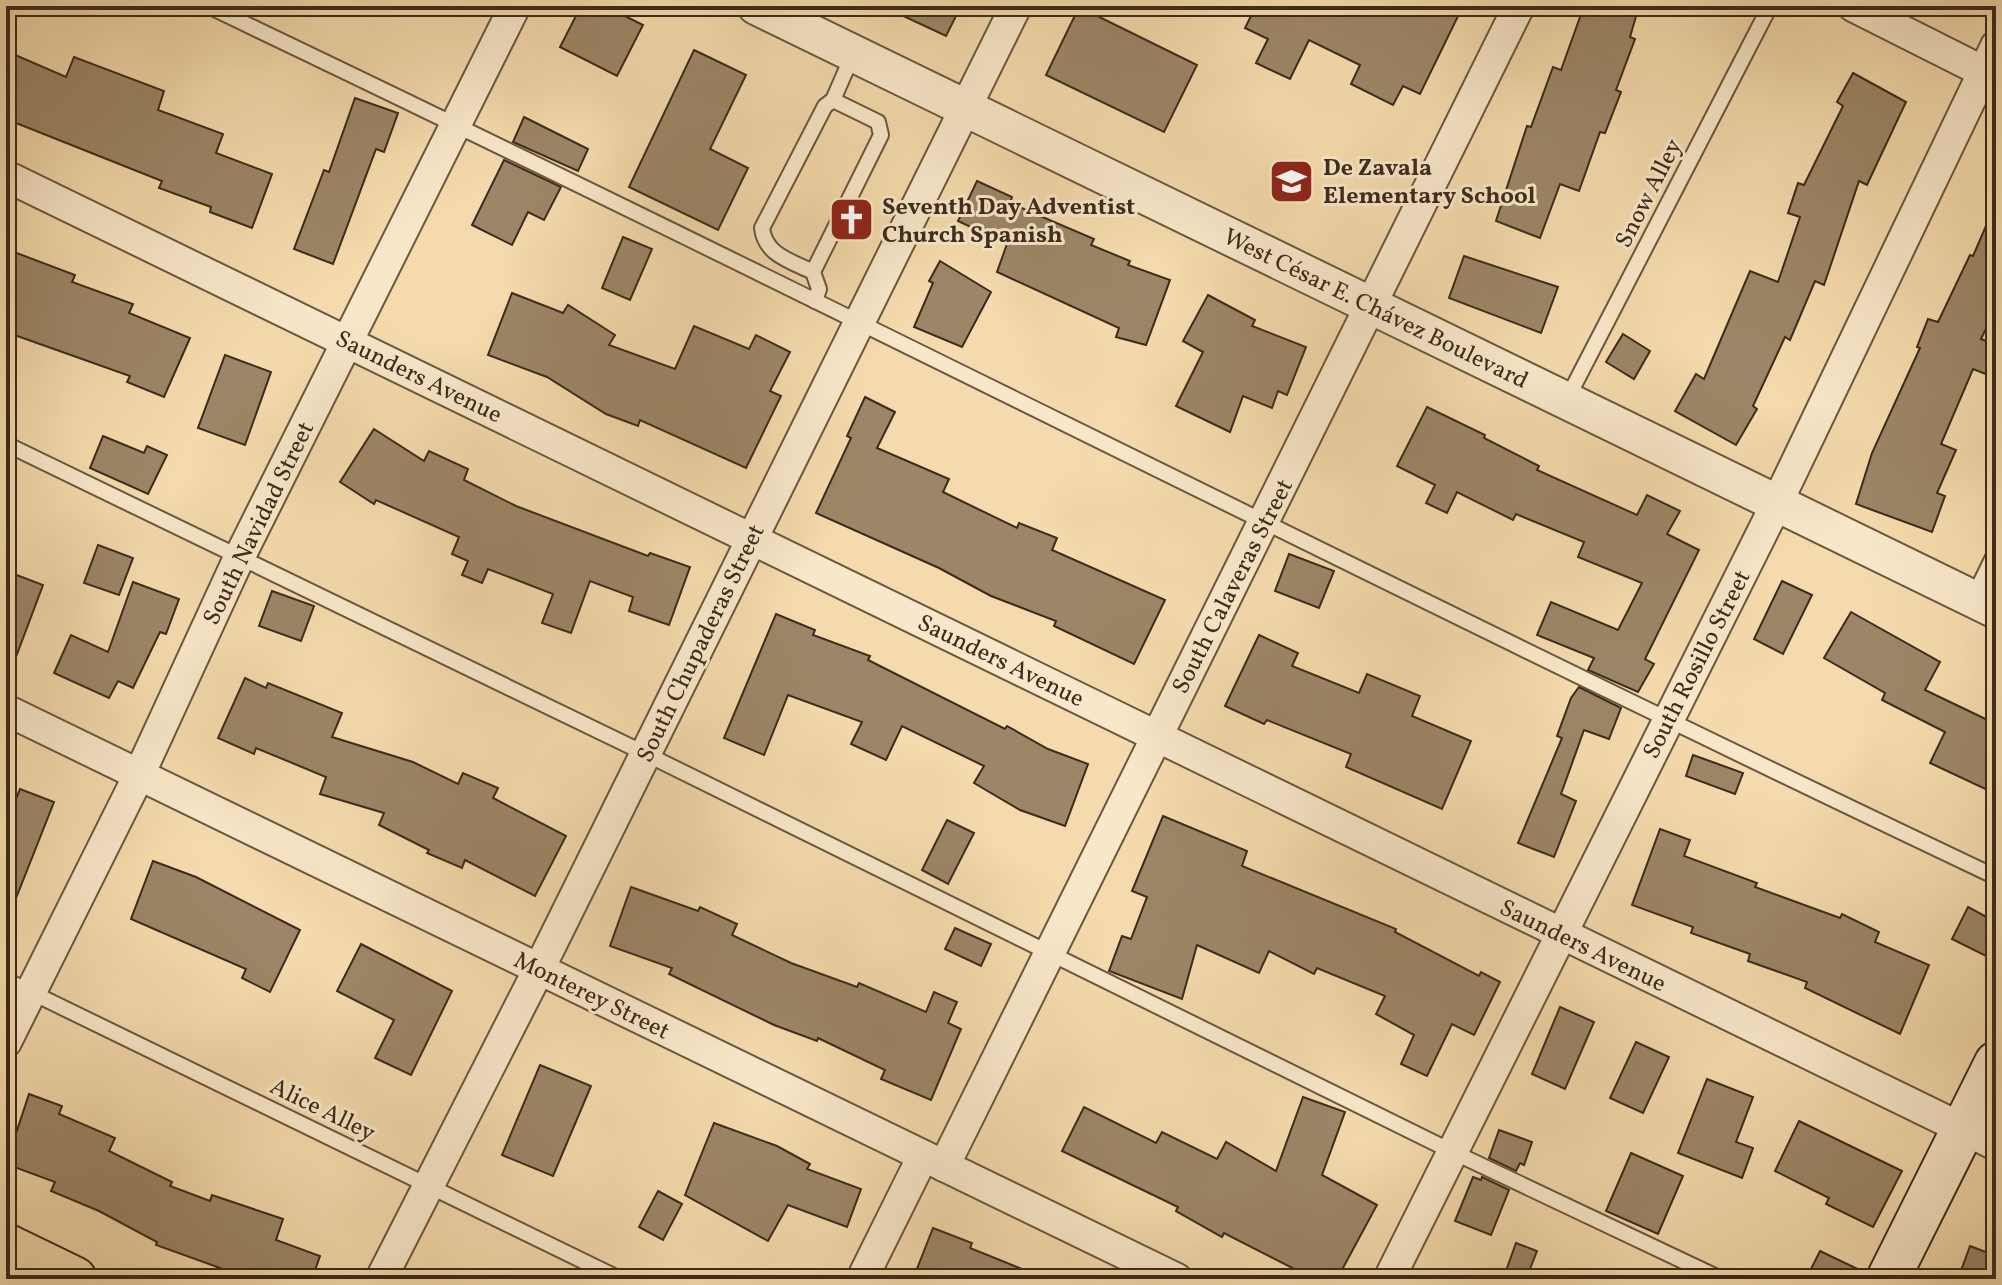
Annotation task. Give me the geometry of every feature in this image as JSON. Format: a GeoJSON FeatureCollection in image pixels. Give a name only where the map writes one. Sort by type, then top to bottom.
{"type":"FeatureCollection","features":[{"type":"Feature","properties":{"kind":"main road"},"geometry":{"type":"LineString","coordinates":[[1888,1279],[1980,1137],[1996,1063]]}},
{"type":"Feature","properties":{"kind":"main road"},"geometry":{"type":"LineString","coordinates":[[6,1246],[74,1279]]}},
{"type":"Feature","properties":{"kind":"street","name":"South Navidad Street"},"geometry":{"type":"LineString","coordinates":[[6,1042],[18,986],[139,775],[238,560],[515,6]]}},
{"type":"Feature","properties":{"kind":"street","name":"South Chupaderas Street"},"geometry":{"type":"LineString","coordinates":[[381,1279],[539,969],[1016,6]]}},
{"type":"Feature","properties":{"kind":"street","name":"South Calaveras Street"},"geometry":{"type":"LineString","coordinates":[[862,1279],[934,1161],[1050,954],[1519,6]]}},
{"type":"Feature","properties":{"kind":"street"},"geometry":{"type":"LineString","coordinates":[[1853,6],[1992,65]]}},
{"type":"Feature","properties":{"kind":"street","name":"West César E. Chávez Boulevard"},"geometry":{"type":"LineString","coordinates":[[764,8],[1984,604]]}},
{"type":"Feature","properties":{"kind":"street","name":"South Rosillo Street"},"geometry":{"type":"LineString","coordinates":[[1389,1279],[1992,65]]}},
{"type":"Feature","properties":{"kind":"street","name":"Saunders Avenue"},"geometry":{"type":"LineString","coordinates":[[6,176],[1980,1137]]}},
{"type":"Feature","properties":{"kind":"street","name":"Monterey Street"},"geometry":{"type":"LineString","coordinates":[[6,710],[1177,1279]]}},
{"type":"Feature","properties":{"kind":"lane"},"geometry":{"type":"LineString","coordinates":[[208,6],[817,295],[859,322],[1667,721],[1996,877]]}},
{"type":"Feature","properties":{"kind":"lane","name":"Snow Alley"},"geometry":{"type":"LineString","coordinates":[[1566,401],[1770,6]]}},
{"type":"Feature","properties":{"kind":"lane"},"geometry":{"type":"LineString","coordinates":[[813,272],[775,254],[764,242],[762,228],[825,106],[836,94],[854,53]]}},
{"type":"Feature","properties":{"kind":"lane"},"geometry":{"type":"LineString","coordinates":[[817,295],[813,272],[881,135],[878,122],[836,94]]}},
{"type":"Feature","properties":{"kind":"lane"},"geometry":{"type":"LineString","coordinates":[[6,444],[238,560],[646,754],[1453,1152],[1721,1279]]}},
{"type":"Feature","properties":{"kind":"lane"},"geometry":{"type":"LineString","coordinates":[[1984,604],[1996,551]]}},
{"type":"Feature","properties":{"kind":"lane","name":"Alice Alley"},"geometry":{"type":"LineString","coordinates":[[18,986],[620,1279]]}},
{"type":"Feature","properties":{"kind":"building"},"geometry":{"type":"Polygon","coordinates":[[[581,6],[605,6],[643,25],[617,76],[560,47],[581,6]]]}},
{"type":"Feature","properties":{"kind":"building"},"geometry":{"type":"Polygon","coordinates":[[[882,6],[961,6],[946,36],[882,6]]]}},
{"type":"Feature","properties":{"kind":"building"},"geometry":{"type":"Polygon","coordinates":[[[1256,6],[1463,6],[1420,94],[1403,86],[1393,105],[1351,84],[1360,65],[1309,40],[1290,79],[1256,63],[1268,39],[1245,28],[1256,6]]]}},
{"type":"Feature","properties":{"kind":"building"},"geometry":{"type":"Polygon","coordinates":[[[1584,6],[1639,6],[1630,37],[1635,39],[1616,90],[1621,92],[1605,133],[1600,132],[1579,191],[1560,184],[1540,238],[1496,221],[1527,126],[1531,127],[1553,67],[1561,70],[1584,6]]]}},
{"type":"Feature","properties":{"kind":"building"},"geometry":{"type":"Polygon","coordinates":[[[1079,7],[1197,65],[1164,132],[1046,75],[1079,7]]]}},
{"type":"Feature","properties":{"kind":"building"},"geometry":{"type":"Polygon","coordinates":[[[694,50],[746,75],[710,149],[748,168],[718,230],[629,187],[694,50]]]}},
{"type":"Feature","properties":{"kind":"building"},"geometry":{"type":"Polygon","coordinates":[[[6,51],[66,77],[74,57],[164,91],[158,110],[223,134],[216,153],[272,174],[252,228],[210,212],[211,207],[159,188],[162,181],[6,119],[6,51]]]}},
{"type":"Feature","properties":{"kind":"building"},"geometry":{"type":"Polygon","coordinates":[[[1853,73],[1906,102],[1867,185],[1859,181],[1824,285],[1815,281],[1790,340],[1785,337],[1753,406],[1757,409],[1736,445],[1675,411],[1696,374],[1704,379],[1750,271],[1778,282],[1800,217],[1788,213],[1798,183],[1804,185],[1843,106],[1837,102],[1853,73]]]}},
{"type":"Feature","properties":{"kind":"building"},"geometry":{"type":"Polygon","coordinates":[[[355,98],[398,113],[384,152],[376,149],[333,264],[294,249],[324,170],[329,172],[355,98]]]}},
{"type":"Feature","properties":{"kind":"building"},"geometry":{"type":"Polygon","coordinates":[[[524,117],[588,149],[578,171],[513,142],[524,117]]]}},
{"type":"Feature","properties":{"kind":"building"},"geometry":{"type":"Polygon","coordinates":[[[504,160],[561,187],[544,220],[528,212],[512,245],[472,225],[504,160]]]}},
{"type":"Feature","properties":{"kind":"building"},"geometry":{"type":"Polygon","coordinates":[[[977,181],[1012,197],[1010,203],[1094,239],[1091,245],[1130,261],[1128,265],[1170,280],[1146,345],[1116,337],[1119,328],[997,272],[1007,244],[958,221],[977,181]]]}},
{"type":"Feature","properties":{"kind":"building"},"geometry":{"type":"Polygon","coordinates":[[[1996,203],[1996,308],[1981,339],[1996,345],[1996,378],[1973,369],[1941,444],[1956,450],[1937,493],[1945,496],[1932,532],[1856,504],[1872,453],[1920,348],[1917,347],[1928,319],[1938,322],[1970,255],[1973,256],[1996,203]]]}},
{"type":"Feature","properties":{"kind":"building"},"geometry":{"type":"Polygon","coordinates":[[[623,237],[652,249],[630,300],[602,288],[623,237]]]}},
{"type":"Feature","properties":{"kind":"building"},"geometry":{"type":"Polygon","coordinates":[[[6,249],[75,275],[72,282],[133,304],[129,313],[190,338],[164,397],[127,382],[130,376],[6,332],[6,249]]]}},
{"type":"Feature","properties":{"kind":"building"},"geometry":{"type":"Polygon","coordinates":[[[1464,256],[1558,287],[1541,333],[1449,298],[1464,256]]]}},
{"type":"Feature","properties":{"kind":"building"},"geometry":{"type":"Polygon","coordinates":[[[940,261],[991,292],[962,347],[914,327],[933,283],[929,281],[940,261]]]}},
{"type":"Feature","properties":{"kind":"building"},"geometry":{"type":"Polygon","coordinates":[[[512,293],[563,313],[568,305],[615,335],[609,345],[675,369],[694,326],[749,349],[756,335],[790,352],[770,391],[781,396],[746,468],[640,420],[638,426],[606,414],[547,377],[488,355],[512,293]]]}},
{"type":"Feature","properties":{"kind":"building"},"geometry":{"type":"Polygon","coordinates":[[[1208,295],[1255,320],[1252,326],[1306,347],[1287,395],[1278,391],[1272,408],[1243,396],[1230,432],[1176,406],[1203,352],[1183,341],[1208,295]]]}},
{"type":"Feature","properties":{"kind":"building"},"geometry":{"type":"Polygon","coordinates":[[[1623,334],[1650,351],[1634,379],[1606,362],[1623,334]]]}},
{"type":"Feature","properties":{"kind":"building"},"geometry":{"type":"Polygon","coordinates":[[[225,355],[271,372],[245,445],[198,428],[225,355]]]}},
{"type":"Feature","properties":{"kind":"building"},"geometry":{"type":"Polygon","coordinates":[[[865,397],[895,412],[877,448],[949,479],[943,492],[1017,528],[1019,523],[1057,538],[1052,550],[1165,600],[1134,664],[1054,626],[1056,621],[991,596],[939,568],[816,513],[851,438],[847,436],[865,397]]]}},
{"type":"Feature","properties":{"kind":"building"},"geometry":{"type":"Polygon","coordinates":[[[1427,407],[1485,435],[1484,438],[1539,466],[1537,470],[1637,515],[1647,495],[1680,511],[1667,534],[1699,550],[1645,659],[1654,664],[1638,692],[1588,670],[1594,658],[1537,635],[1551,602],[1618,630],[1642,583],[1578,557],[1584,542],[1516,514],[1513,520],[1457,492],[1447,513],[1426,503],[1435,485],[1397,466],[1427,407]]]}},
{"type":"Feature","properties":{"kind":"building"},"geometry":{"type":"Polygon","coordinates":[[[374,429],[424,461],[429,451],[468,469],[464,480],[516,506],[648,556],[650,553],[690,567],[669,625],[629,611],[633,597],[590,581],[571,633],[542,623],[553,594],[488,569],[482,583],[462,575],[468,561],[452,554],[459,537],[376,500],[374,504],[340,482],[374,429]]]}},
{"type":"Feature","properties":{"kind":"building"},"geometry":{"type":"Polygon","coordinates":[[[103,436],[144,453],[147,446],[167,455],[148,494],[90,468],[103,436]]]}},
{"type":"Feature","properties":{"kind":"building"},"geometry":{"type":"Polygon","coordinates":[[[98,545],[133,558],[119,595],[84,583],[98,545]]]}},
{"type":"Feature","properties":{"kind":"building"},"geometry":{"type":"Polygon","coordinates":[[[1289,554],[1334,571],[1319,608],[1275,591],[1289,554]]]}},
{"type":"Feature","properties":{"kind":"building"},"geometry":{"type":"Polygon","coordinates":[[[6,571],[43,585],[8,678],[6,677],[6,571]]]}},
{"type":"Feature","properties":{"kind":"building"},"geometry":{"type":"Polygon","coordinates":[[[1782,581],[1812,595],[1783,654],[1754,639],[1782,581]]]}},
{"type":"Feature","properties":{"kind":"building"},"geometry":{"type":"Polygon","coordinates":[[[133,582],[179,599],[166,634],[160,632],[133,688],[118,681],[109,698],[54,673],[71,635],[108,652],[133,582]]]}},
{"type":"Feature","properties":{"kind":"building"},"geometry":{"type":"Polygon","coordinates":[[[272,591],[314,606],[301,641],[259,626],[272,591]]]}},
{"type":"Feature","properties":{"kind":"building"},"geometry":{"type":"Polygon","coordinates":[[[1851,612],[1940,662],[1925,690],[1996,724],[1996,794],[1930,763],[1945,732],[1882,700],[1885,693],[1824,658],[1851,612]]]}},
{"type":"Feature","properties":{"kind":"building"},"geometry":{"type":"Polygon","coordinates":[[[776,614],[815,630],[813,635],[870,656],[868,660],[1005,729],[1007,726],[1048,749],[1088,764],[1065,826],[1020,810],[974,783],[984,766],[902,726],[886,760],[851,744],[862,722],[788,695],[764,755],[724,738],[776,614]]]}},
{"type":"Feature","properties":{"kind":"building"},"geometry":{"type":"Polygon","coordinates":[[[1259,635],[1298,653],[1292,666],[1359,693],[1367,674],[1420,696],[1412,716],[1471,741],[1442,809],[1346,767],[1351,754],[1267,720],[1264,724],[1225,706],[1259,635]]]}},
{"type":"Feature","properties":{"kind":"building"},"geometry":{"type":"Polygon","coordinates":[[[245,678],[266,688],[268,683],[342,713],[332,737],[413,762],[458,784],[463,773],[498,788],[493,798],[566,836],[535,896],[465,860],[462,868],[427,853],[429,850],[379,825],[384,813],[320,794],[326,777],[256,748],[254,754],[218,738],[245,678]]]}},
{"type":"Feature","properties":{"kind":"building"},"geometry":{"type":"Polygon","coordinates":[[[1579,687],[1621,708],[1609,739],[1584,730],[1561,794],[1576,801],[1554,857],[1518,843],[1562,738],[1557,736],[1571,698],[1579,687]]]}},
{"type":"Feature","properties":{"kind":"building"},"geometry":{"type":"Polygon","coordinates":[[[1693,755],[1743,773],[1735,794],[1686,776],[1693,755]]]}},
{"type":"Feature","properties":{"kind":"building"},"geometry":{"type":"Polygon","coordinates":[[[20,789],[54,802],[7,921],[6,823],[20,789]]]}},
{"type":"Feature","properties":{"kind":"building"},"geometry":{"type":"Polygon","coordinates":[[[1163,816],[1247,851],[1242,866],[1396,929],[1395,932],[1479,976],[1481,972],[1500,982],[1474,1035],[1452,1024],[1427,1076],[1401,1064],[1414,1035],[1376,1014],[1385,996],[1317,968],[1314,974],[1269,951],[1259,973],[1197,945],[1182,999],[1109,971],[1122,936],[1131,939],[1147,897],[1132,891],[1163,816]]]}},
{"type":"Feature","properties":{"kind":"building"},"geometry":{"type":"Polygon","coordinates":[[[947,820],[974,833],[948,884],[922,870],[947,820]]]}},
{"type":"Feature","properties":{"kind":"building"},"geometry":{"type":"Polygon","coordinates":[[[1660,829],[1690,840],[1684,856],[1757,883],[1755,887],[1840,918],[1842,914],[1879,932],[1875,942],[1929,965],[1900,1034],[1805,988],[1807,982],[1748,961],[1750,954],[1691,933],[1693,927],[1632,905],[1660,829]]]}},
{"type":"Feature","properties":{"kind":"building"},"geometry":{"type":"Polygon","coordinates":[[[153,861],[196,877],[300,930],[270,992],[242,978],[246,969],[131,919],[153,861]]]}},
{"type":"Feature","properties":{"kind":"building"},"geometry":{"type":"Polygon","coordinates":[[[631,887],[698,911],[700,907],[737,924],[732,935],[791,963],[857,987],[859,983],[926,1012],[934,992],[957,1002],[948,1023],[961,1029],[931,1100],[881,1079],[885,1070],[818,1038],[817,1041],[774,1025],[669,974],[672,968],[610,946],[631,887]]]}},
{"type":"Feature","properties":{"kind":"building"},"geometry":{"type":"Polygon","coordinates":[[[1968,907],[1996,922],[1996,961],[1952,939],[1968,907]]]}},
{"type":"Feature","properties":{"kind":"building"},"geometry":{"type":"Polygon","coordinates":[[[955,928],[991,944],[981,966],[945,949],[955,928]]]}},
{"type":"Feature","properties":{"kind":"building"},"geometry":{"type":"Polygon","coordinates":[[[361,944],[452,991],[411,1075],[375,1058],[394,1020],[337,991],[361,944]]]}},
{"type":"Feature","properties":{"kind":"building"},"geometry":{"type":"Polygon","coordinates":[[[1560,1007],[1594,1022],[1565,1089],[1532,1074],[1560,1007]]]}},
{"type":"Feature","properties":{"kind":"building"},"geometry":{"type":"Polygon","coordinates":[[[1636,1042],[1669,1057],[1643,1113],[1610,1098],[1636,1042]]]}},
{"type":"Feature","properties":{"kind":"building"},"geometry":{"type":"Polygon","coordinates":[[[540,1065],[591,1086],[553,1176],[502,1155],[540,1065]]]}},
{"type":"Feature","properties":{"kind":"building"},"geometry":{"type":"Polygon","coordinates":[[[1707,1079],[1753,1097],[1736,1142],[1753,1148],[1742,1178],[1678,1153],[1707,1079]]]}},
{"type":"Feature","properties":{"kind":"building"},"geometry":{"type":"Polygon","coordinates":[[[29,1094],[62,1106],[59,1114],[115,1138],[109,1151],[172,1182],[170,1186],[210,1201],[212,1195],[283,1219],[276,1240],[320,1256],[312,1279],[235,1279],[221,1274],[223,1269],[156,1245],[157,1242],[99,1211],[51,1191],[55,1182],[6,1164],[29,1094]]]}},
{"type":"Feature","properties":{"kind":"building"},"geometry":{"type":"Polygon","coordinates":[[[1303,1097],[1345,1112],[1322,1175],[1377,1205],[1337,1279],[1314,1279],[1224,1233],[1222,1237],[1176,1211],[1178,1207],[1062,1151],[1084,1107],[1156,1143],[1162,1132],[1217,1159],[1226,1142],[1276,1171],[1303,1097]]]}},
{"type":"Feature","properties":{"kind":"building"},"geometry":{"type":"Polygon","coordinates":[[[1799,1121],[1902,1171],[1873,1227],[1826,1204],[1829,1198],[1775,1171],[1799,1121]]]}},
{"type":"Feature","properties":{"kind":"building"},"geometry":{"type":"Polygon","coordinates":[[[714,1123],[777,1146],[810,1164],[807,1169],[861,1189],[847,1227],[788,1205],[768,1241],[685,1195],[714,1123]]]}},
{"type":"Feature","properties":{"kind":"building"},"geometry":{"type":"Polygon","coordinates":[[[1499,1130],[1532,1142],[1524,1165],[1520,1163],[1516,1171],[1489,1158],[1499,1130]]]}},
{"type":"Feature","properties":{"kind":"building"},"geometry":{"type":"Polygon","coordinates":[[[1631,1153],[1683,1176],[1658,1234],[1606,1211],[1631,1153]]]}},
{"type":"Feature","properties":{"kind":"building"},"geometry":{"type":"Polygon","coordinates":[[[1473,1177],[1481,1180],[1482,1177],[1509,1190],[1491,1235],[1455,1221],[1473,1177]]]}},
{"type":"Feature","properties":{"kind":"building"},"geometry":{"type":"Polygon","coordinates":[[[658,1191],[682,1204],[663,1240],[639,1227],[658,1191]]]}},
{"type":"Feature","properties":{"kind":"building"},"geometry":{"type":"Polygon","coordinates":[[[933,1228],[972,1243],[970,1248],[1047,1279],[913,1279],[933,1228]]]}},
{"type":"Feature","properties":{"kind":"building"},"geometry":{"type":"Polygon","coordinates":[[[1516,1243],[1537,1251],[1526,1279],[1503,1279],[1516,1243]]]}},
{"type":"Feature","properties":{"kind":"building"},"geometry":{"type":"Polygon","coordinates":[[[1970,1246],[1996,1256],[1993,1279],[1958,1279],[1970,1246]]]}},
{"type":"Feature","properties":{"kind":"building"},"geometry":{"type":"Polygon","coordinates":[[[1820,1251],[1866,1273],[1864,1279],[1806,1279],[1820,1251]]]}},
{"type":"Feature","properties":{"kind":"place","name":"De Zavala Elementary School"},"geometry":{"type":"Point","coordinates":[1292,181]}},
{"type":"Feature","properties":{"kind":"place","name":"Seventh Day Adventist Church Spanish"},"geometry":{"type":"Point","coordinates":[851,220]}}]}
